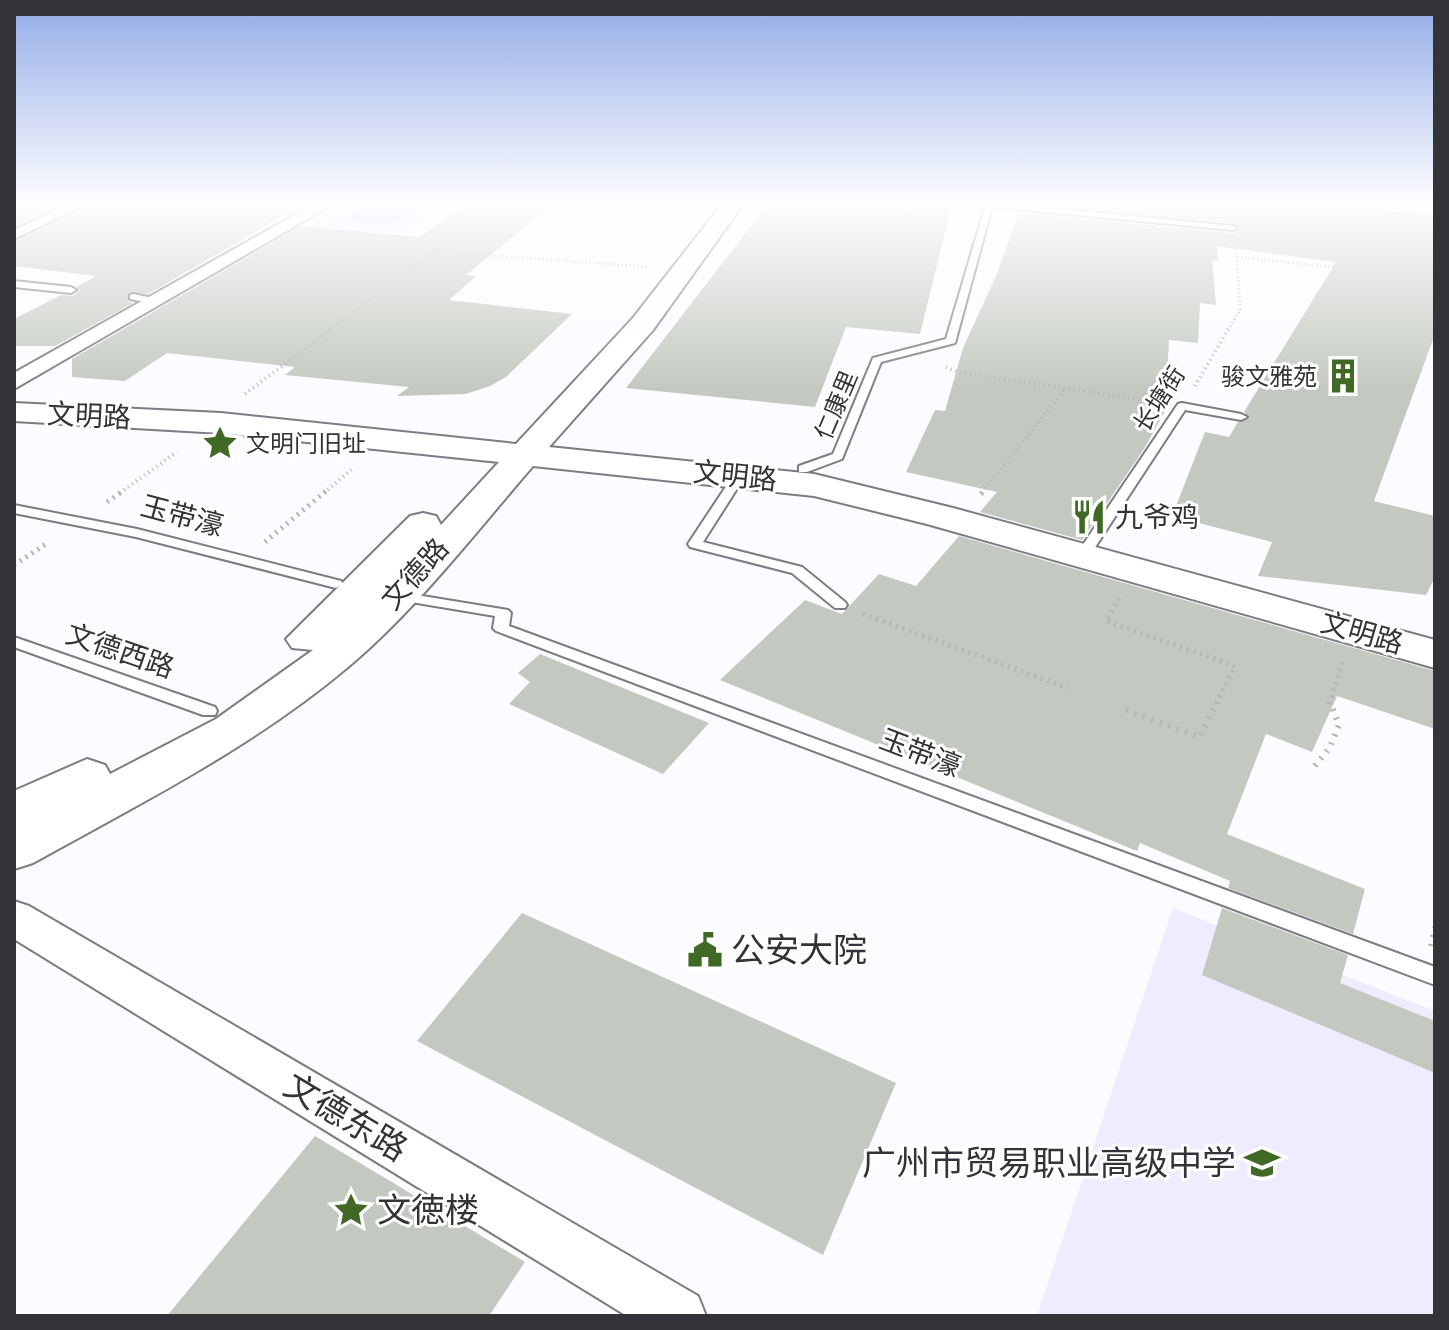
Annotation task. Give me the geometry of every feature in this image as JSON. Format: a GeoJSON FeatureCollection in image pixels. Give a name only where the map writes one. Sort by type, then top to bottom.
{"type":"FeatureCollection","features":[{"type":"Feature","properties":{"kind":"main road","name":"文德路"},"geometry":{"type":"LineString","coordinates":[[14,849],[233,730],[333,657],[397,596],[515,445],[667,265]]}},
{"type":"Feature","properties":{"kind":"main road","name":"文德路"},"geometry":{"type":"LineString","coordinates":[[14,813],[154,744],[209,711],[294,651],[515,445],[667,297],[690,265]]}},
{"type":"Feature","properties":{"kind":"main road","name":"文明路"},"geometry":{"type":"LineString","coordinates":[[14,399],[803,469],[873,482],[970,508],[1088,548],[1136,570],[1435,654]]}},
{"type":"Feature","properties":{"kind":"main road","name":"文明路"},"geometry":{"type":"LineString","coordinates":[[14,412],[223,416],[386,440],[515,445],[847,492],[1088,548],[1435,635]]}},
{"type":"Feature","properties":{"kind":"street"},"geometry":{"type":"LineString","coordinates":[[14,382],[218,265]]}},
{"type":"Feature","properties":{"kind":"street","name":"文德东路"},"geometry":{"type":"LineString","coordinates":[[14,918],[678,1316]]}},
{"type":"Feature","properties":{"kind":"lane","name":"仁康里"},"geometry":{"type":"LineString","coordinates":[[803,469],[838,456],[877,360],[951,341],[969,265]]}},
{"type":"Feature","properties":{"kind":"lane"},"geometry":{"type":"LineString","coordinates":[[14,284],[71,290]]}},
{"type":"Feature","properties":{"kind":"lane"},"geometry":{"type":"LineString","coordinates":[[133,297],[155,301]]}},
{"type":"Feature","properties":{"kind":"lane"},"geometry":{"type":"LineString","coordinates":[[1182,406],[1241,417]]}},
{"type":"Feature","properties":{"kind":"lane","name":"长塘街"},"geometry":{"type":"LineString","coordinates":[[1088,548],[1182,406]]}},
{"type":"Feature","properties":{"kind":"lane"},"geometry":{"type":"LineString","coordinates":[[739,476],[695,544],[797,570],[840,605]]}},
{"type":"Feature","properties":{"kind":"lane","name":"玉带濠"},"geometry":{"type":"LineString","coordinates":[[14,509],[79,520],[336,584]]}},
{"type":"Feature","properties":{"kind":"lane","name":"玉带濠"},"geometry":{"type":"LineString","coordinates":[[397,596],[503,613],[501,628],[1435,976]]}},
{"type":"Feature","properties":{"kind":"lane","name":"文德西路"},"geometry":{"type":"LineString","coordinates":[[14,642],[209,711]]}},
{"type":"Feature","properties":{"kind":"path"},"geometry":{"type":"LineString","coordinates":[[409,270],[415,265]]}},
{"type":"Feature","properties":{"kind":"path"},"geometry":{"type":"LineString","coordinates":[[625,265],[665,268]]}},
{"type":"Feature","properties":{"kind":"path","name":"长塘街"},"geometry":{"type":"LineString","coordinates":[[1182,406],[1240,310],[1237,265]]}},
{"type":"Feature","properties":{"kind":"path","name":"长塘街"},"geometry":{"type":"LineString","coordinates":[[1314,265],[1351,269]]}},
{"type":"Feature","properties":{"kind":"path"},"geometry":{"type":"LineString","coordinates":[[79,520],[223,416],[375,296]]}},
{"type":"Feature","properties":{"kind":"path"},"geometry":{"type":"LineString","coordinates":[[915,351],[957,372],[1182,406]]}},
{"type":"Feature","properties":{"kind":"path"},"geometry":{"type":"LineString","coordinates":[[970,508],[1066,389]]}},
{"type":"Feature","properties":{"kind":"path"},"geometry":{"type":"LineString","coordinates":[[243,561],[386,440]]}},
{"type":"Feature","properties":{"kind":"path"},"geometry":{"type":"LineString","coordinates":[[1126,710],[1200,737],[1235,666],[1106,621],[1136,570]]}},
{"type":"Feature","properties":{"kind":"path"},"geometry":{"type":"LineString","coordinates":[[840,605],[1068,688]]}},
{"type":"Feature","properties":{"kind":"path"},"geometry":{"type":"LineString","coordinates":[[1315,766],[1330,747],[1339,725],[1329,705],[1353,630]]}},
{"type":"Feature","properties":{"kind":"shaded area","name":"广州市贸易职业高级中学"},"geometry":{"type":"Polygon","coordinates":[[[1173,908],[1435,1011],[1435,1316],[1037,1316],[1173,908]]]}},
{"type":"Feature","properties":{"kind":"building"},"geometry":{"type":"Polygon","coordinates":[[[198,265],[148,294],[129,292],[128,301],[133,303],[55,346],[14,346],[14,319],[61,295],[73,296],[79,291],[76,287],[96,276],[14,266],[198,265]]]}},
{"type":"Feature","properties":{"kind":"building"},"geometry":{"type":"Polygon","coordinates":[[[234,265],[478,265],[466,275],[476,276],[449,300],[572,314],[506,377],[466,394],[397,396],[409,387],[285,375],[295,367],[167,353],[125,381],[72,377],[72,359],[234,265]]]}},
{"type":"Feature","properties":{"kind":"building"},"geometry":{"type":"Polygon","coordinates":[[[721,265],[937,265],[920,334],[846,327],[815,407],[626,388],[721,265]]]}},
{"type":"Feature","properties":{"kind":"building"},"geometry":{"type":"Polygon","coordinates":[[[1000,265],[1212,265],[1216,305],[1200,303],[1198,343],[1169,340],[1165,411],[1144,449],[1082,540],[980,512],[997,492],[906,472],[935,410],[945,411],[963,348],[1000,265]]]}},
{"type":"Feature","properties":{"kind":"building"},"geometry":{"type":"Polygon","coordinates":[[[1334,265],[1435,265],[1435,334],[1374,501],[1435,516],[1435,577],[1426,595],[1258,576],[1272,542],[1172,516],[1205,432],[1229,437],[1238,422],[1250,418],[1244,412],[1334,265]]]}},
{"type":"Feature","properties":{"kind":"building"},"geometry":{"type":"Polygon","coordinates":[[[959,536],[1435,671],[1435,729],[1337,696],[1312,752],[1266,734],[1227,834],[1365,889],[1353,934],[1228,888],[1230,881],[1140,843],[1137,851],[720,680],[805,600],[842,614],[879,574],[916,586],[959,536]]]}},
{"type":"Feature","properties":{"kind":"building"},"geometry":{"type":"Polygon","coordinates":[[[540,654],[709,723],[663,774],[509,704],[530,682],[518,673],[540,654]]]}},
{"type":"Feature","properties":{"kind":"building"},"geometry":{"type":"Polygon","coordinates":[[[1222,908],[1348,955],[1340,983],[1435,1021],[1435,1073],[1202,975],[1222,908]]]}},
{"type":"Feature","properties":{"kind":"building"},"geometry":{"type":"Polygon","coordinates":[[[522,913],[896,1083],[823,1255],[417,1041],[522,913]]]}},
{"type":"Feature","properties":{"kind":"building"},"geometry":{"type":"Polygon","coordinates":[[[315,1136],[525,1262],[489,1316],[167,1316],[315,1136]]]}},
{"type":"Feature","properties":{"kind":"place","name":"骏文雅苑"},"geometry":{"type":"Point","coordinates":[1343,376]}},
{"type":"Feature","properties":{"kind":"place","name":"文明门旧址"},"geometry":{"type":"Point","coordinates":[220,443]}},
{"type":"Feature","properties":{"kind":"place","name":"九爷鸡"},"geometry":{"type":"Point","coordinates":[1089,517]}},
{"type":"Feature","properties":{"kind":"place","name":"公安大院"},"geometry":{"type":"Point","coordinates":[705,950]}},
{"type":"Feature","properties":{"kind":"place","name":"广州市贸易职业高级中学"},"geometry":{"type":"Point","coordinates":[1262,1163]}},
{"type":"Feature","properties":{"kind":"place","name":"文徳楼"},"geometry":{"type":"Point","coordinates":[351,1210]}}]}
